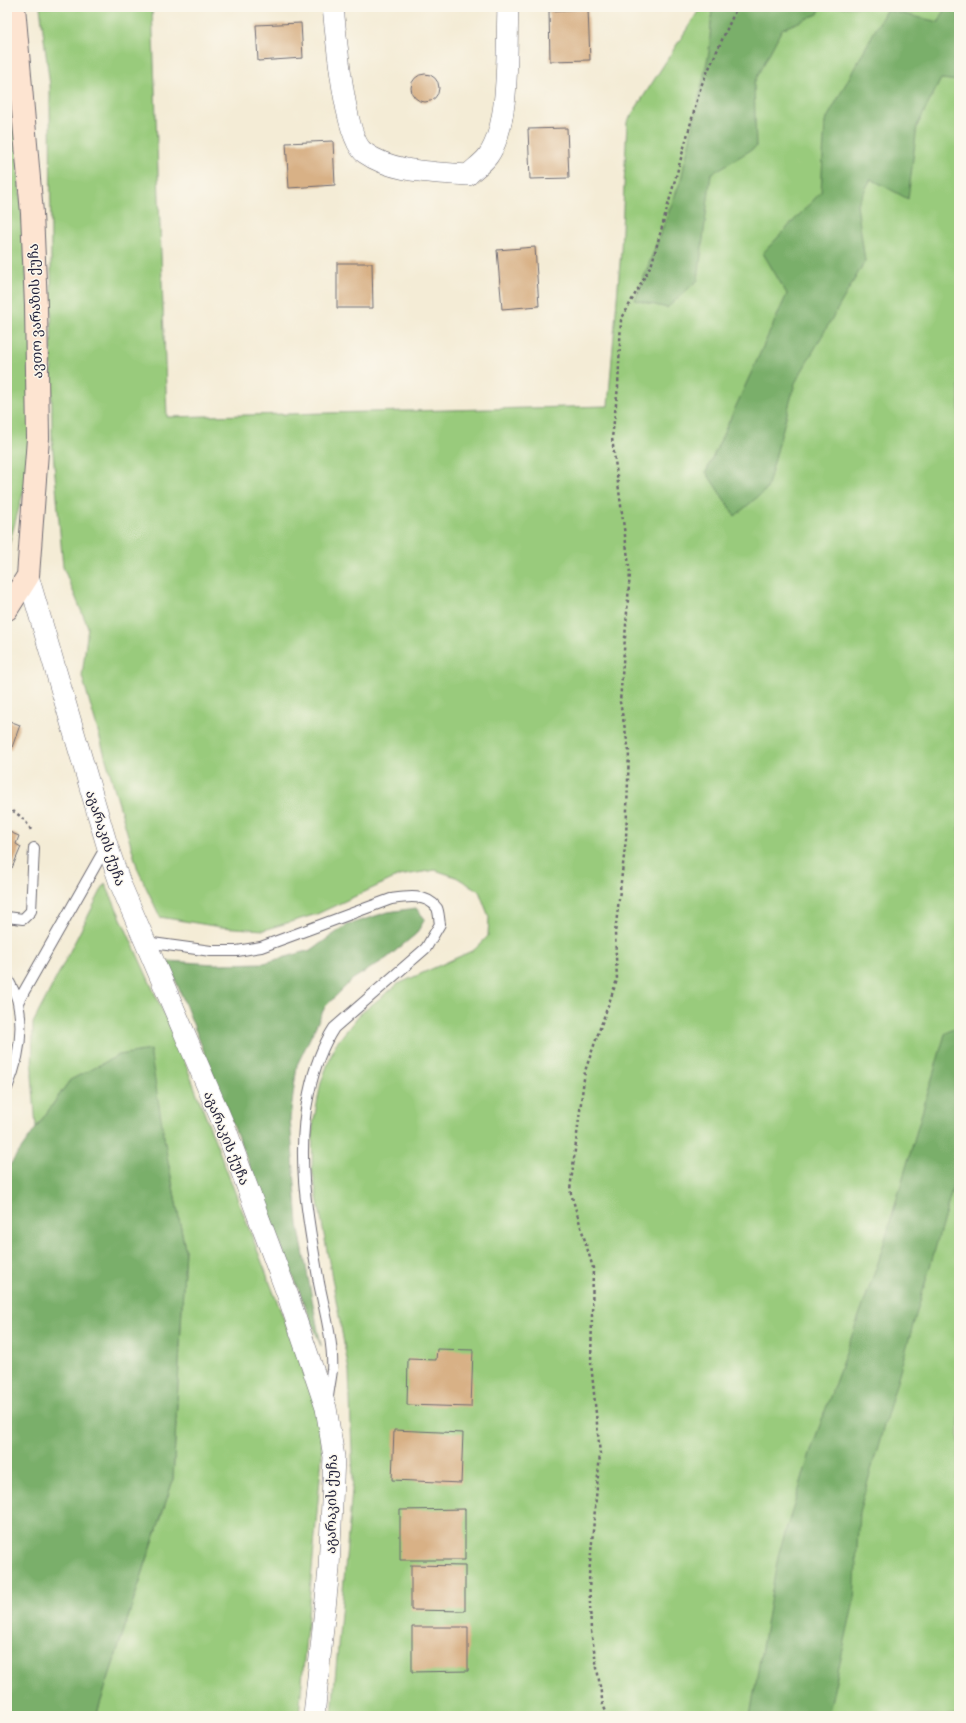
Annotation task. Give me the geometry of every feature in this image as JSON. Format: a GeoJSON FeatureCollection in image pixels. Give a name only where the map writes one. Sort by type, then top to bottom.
{"type":"FeatureCollection","features":[{"type":"Feature","properties":{"kind":"street","name":"ავთო ვარაზის ქუჩა"},"geometry":{"type":"LineString","coordinates":[[7,609],[28,576],[38,438],[36,305],[32,214],[14,7]]}},
{"type":"Feature","properties":{"kind":"street"},"geometry":{"type":"LineString","coordinates":[[333,7],[337,52],[349,126],[363,152],[387,164],[423,171],[468,175],[488,156],[499,131],[504,102],[508,7]]}},
{"type":"Feature","properties":{"kind":"street","name":"აგარაკის ქუჩა"},"geometry":{"type":"LineString","coordinates":[[28,576],[106,845],[145,942],[226,1130],[288,1296],[326,1408],[334,1457],[329,1570],[314,1716]]}},
{"type":"Feature","properties":{"kind":"lane"},"geometry":{"type":"LineString","coordinates":[[18,1002],[106,845]]}},
{"type":"Feature","properties":{"kind":"lane"},"geometry":{"type":"LineString","coordinates":[[7,917],[23,919],[31,911],[34,848]]}},
{"type":"Feature","properties":{"kind":"lane"},"geometry":{"type":"LineString","coordinates":[[145,942],[212,951],[237,951],[261,947],[391,899],[410,896],[426,900],[437,908],[440,924],[426,948],[334,1028],[324,1043],[310,1086],[303,1118],[302,1153],[309,1227],[328,1335],[332,1369],[326,1408]]}},
{"type":"Feature","properties":{"kind":"lane"},"geometry":{"type":"LineString","coordinates":[[7,978],[18,1002],[21,1033],[14,1073],[7,1088]]}},
{"type":"Feature","properties":{"kind":"path"},"geometry":{"type":"LineString","coordinates":[[608,1716],[603,1705],[591,1632],[590,1576],[600,1454],[591,1363],[593,1268],[570,1190],[585,1071],[617,980],[615,933],[626,839],[629,751],[620,702],[630,573],[612,438],[618,387],[621,320],[652,263],[700,86],[737,7]]}},
{"type":"Feature","properties":{"kind":"path"},"geometry":{"type":"LineString","coordinates":[[7,808],[17,813],[27,822],[33,834],[34,848]]}},
{"type":"Feature","properties":{"kind":"green space"},"geometry":{"type":"Polygon","coordinates":[[[7,7],[38,438],[7,552],[7,7]]]}},
{"type":"Feature","properties":{"kind":"green space"},"geometry":{"type":"Polygon","coordinates":[[[40,7],[152,7],[167,417],[608,406],[621,251],[627,122],[701,7],[959,7],[959,1716],[405,1716],[332,1713],[353,1479],[349,1371],[312,1169],[313,1125],[321,1082],[335,1045],[359,1015],[398,984],[474,950],[488,936],[489,917],[479,891],[456,877],[435,870],[399,876],[317,914],[264,930],[220,927],[160,917],[138,870],[82,676],[88,627],[63,567],[52,440],[50,86],[40,7]]]}},
{"type":"Feature","properties":{"kind":"green space"},"geometry":{"type":"Polygon","coordinates":[[[712,7],[821,7],[818,14],[782,29],[754,83],[756,147],[711,174],[698,280],[667,308],[635,300],[681,180],[709,52],[712,7]]]}},
{"type":"Feature","properties":{"kind":"green space"},"geometry":{"type":"Polygon","coordinates":[[[945,7],[959,7],[959,81],[941,79],[917,126],[908,199],[871,179],[857,205],[865,261],[795,383],[767,489],[735,516],[706,472],[787,294],[763,253],[821,192],[825,122],[886,10],[939,22],[945,7]]]}},
{"type":"Feature","properties":{"kind":"green space"},"geometry":{"type":"Polygon","coordinates":[[[105,883],[179,1047],[312,1392],[321,1424],[322,1456],[299,1716],[96,1716],[173,1480],[185,1249],[168,1161],[70,1080],[36,1128],[32,1075],[33,1023],[105,883]]]}},
{"type":"Feature","properties":{"kind":"green space"},"geometry":{"type":"Polygon","coordinates":[[[416,908],[425,919],[416,934],[387,958],[353,979],[325,1007],[297,1065],[290,1118],[298,1224],[321,1346],[168,961],[215,964],[264,963],[311,950],[347,925],[388,912],[416,908]]]}},
{"type":"Feature","properties":{"kind":"green space"},"geometry":{"type":"Polygon","coordinates":[[[959,1025],[959,1159],[951,1194],[859,1512],[854,1601],[828,1716],[750,1716],[778,1556],[811,1450],[879,1260],[945,1034],[959,1025]]]}},
{"type":"Feature","properties":{"kind":"green space"},"geometry":{"type":"Polygon","coordinates":[[[150,1050],[168,1161],[185,1249],[173,1480],[96,1716],[7,1716],[7,1169],[70,1080],[119,1055],[150,1050]]]}},
{"type":"Feature","properties":{"kind":"building"},"geometry":{"type":"Polygon","coordinates":[[[588,9],[590,60],[550,61],[549,11],[588,9]]]}},
{"type":"Feature","properties":{"kind":"building"},"geometry":{"type":"Polygon","coordinates":[[[301,23],[303,58],[258,61],[256,25],[301,23]]]}},
{"type":"Feature","properties":{"kind":"building"},"geometry":{"type":"Polygon","coordinates":[[[425,74],[435,78],[439,88],[435,98],[425,102],[415,98],[411,88],[415,78],[425,74]]]}},
{"type":"Feature","properties":{"kind":"building"},"geometry":{"type":"Polygon","coordinates":[[[567,128],[569,178],[530,179],[528,129],[567,128]]]}},
{"type":"Feature","properties":{"kind":"building"},"geometry":{"type":"Polygon","coordinates":[[[333,141],[335,185],[289,188],[286,143],[333,141]]]}},
{"type":"Feature","properties":{"kind":"building"},"geometry":{"type":"Polygon","coordinates":[[[535,247],[539,306],[502,309],[497,250],[535,247]]]}},
{"type":"Feature","properties":{"kind":"building"},"geometry":{"type":"Polygon","coordinates":[[[337,263],[372,263],[373,308],[337,308],[337,263]]]}},
{"type":"Feature","properties":{"kind":"building"},"geometry":{"type":"Polygon","coordinates":[[[7,720],[20,725],[11,750],[7,749],[7,720]]]}},
{"type":"Feature","properties":{"kind":"building"},"geometry":{"type":"Polygon","coordinates":[[[7,831],[19,836],[16,844],[21,847],[12,868],[7,867],[7,831]]]}},
{"type":"Feature","properties":{"kind":"building"},"geometry":{"type":"Polygon","coordinates":[[[437,1349],[473,1350],[471,1407],[407,1405],[408,1359],[436,1360],[437,1349]]]}},
{"type":"Feature","properties":{"kind":"building"},"geometry":{"type":"Polygon","coordinates":[[[394,1430],[463,1433],[461,1483],[392,1480],[394,1430]]]}},
{"type":"Feature","properties":{"kind":"building"},"geometry":{"type":"Polygon","coordinates":[[[465,1509],[465,1560],[400,1560],[400,1510],[465,1509]]]}},
{"type":"Feature","properties":{"kind":"building"},"geometry":{"type":"Polygon","coordinates":[[[411,1565],[465,1566],[465,1611],[411,1610],[411,1565]]]}},
{"type":"Feature","properties":{"kind":"building"},"geometry":{"type":"Polygon","coordinates":[[[412,1627],[468,1627],[468,1671],[412,1672],[412,1627]]]}}]}
